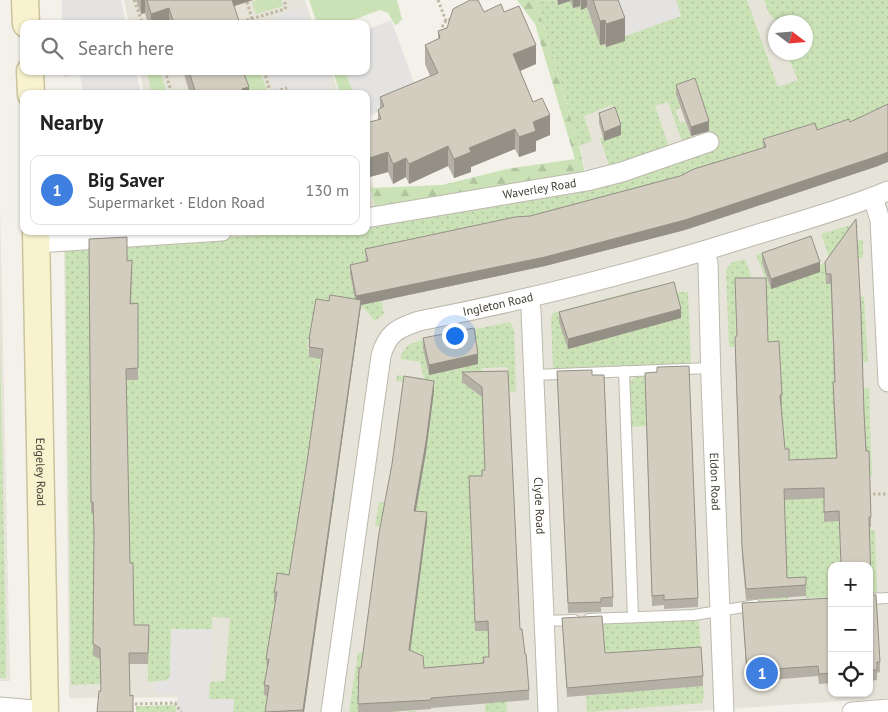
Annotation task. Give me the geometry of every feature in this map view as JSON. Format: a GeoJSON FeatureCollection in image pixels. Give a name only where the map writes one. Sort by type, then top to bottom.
{"type":"FeatureCollection","features":[{"type":"Feature","properties":{"kind":"main road"},"geometry":{"type":"LineString","coordinates":[[24,0],[26,20]]}},
{"type":"Feature","properties":{"kind":"main road"},"geometry":{"type":"LineString","coordinates":[[30,75],[31,90]]}},
{"type":"Feature","properties":{"kind":"main road","name":"Edgeley Road"},"geometry":{"type":"LineString","coordinates":[[37,237],[45,711]]}},
{"type":"Feature","properties":{"kind":"street","name":"Waverley Road"},"geometry":{"type":"LineString","coordinates":[[370,217],[587,181],[622,172],[709,142]]}},
{"type":"Feature","properties":{"kind":"street","name":"Ingleton Road"},"geometry":{"type":"LineString","coordinates":[[331,712],[380,356],[393,332],[402,326],[419,321],[529,298],[705,251],[881,194]]}},
{"type":"Feature","properties":{"kind":"street"},"geometry":{"type":"LineString","coordinates":[[881,194],[880,220],[888,382]]}},
{"type":"Feature","properties":{"kind":"street"},"geometry":{"type":"LineString","coordinates":[[37,237],[99,235]]}},
{"type":"Feature","properties":{"kind":"street","name":"Eldon Road"},"geometry":{"type":"LineString","coordinates":[[705,251],[708,263],[710,368],[724,712]]}},
{"type":"Feature","properties":{"kind":"street","name":"Clyde Road"},"geometry":{"type":"LineString","coordinates":[[529,298],[532,310],[548,712]]}},
{"type":"Feature","properties":{"kind":"street"},"geometry":{"type":"LineString","coordinates":[[0,706],[45,711]]}},
{"type":"Feature","properties":{"kind":"street"},"geometry":{"type":"LineString","coordinates":[[852,712],[876,710]]}},
{"type":"Feature","properties":{"kind":"lane"},"geometry":{"type":"LineString","coordinates":[[534,375],[710,368]]}},
{"type":"Feature","properties":{"kind":"lane"},"geometry":{"type":"LineString","coordinates":[[624,372],[633,617]]}},
{"type":"Feature","properties":{"kind":"lane"},"geometry":{"type":"LineString","coordinates":[[873,599],[888,598]]}},
{"type":"Feature","properties":{"kind":"lane"},"geometry":{"type":"LineString","coordinates":[[544,621],[694,615],[768,604]]}},
{"type":"Feature","properties":{"kind":"path"},"geometry":{"type":"LineString","coordinates":[[134,0],[142,20]]}},
{"type":"Feature","properties":{"kind":"path"},"geometry":{"type":"LineString","coordinates":[[246,2],[252,19],[285,9],[284,0]]}},
{"type":"Feature","properties":{"kind":"path"},"geometry":{"type":"LineString","coordinates":[[438,0],[446,21]]}},
{"type":"Feature","properties":{"kind":"path"},"geometry":{"type":"LineString","coordinates":[[445,40],[442,27],[446,21],[453,19]]}},
{"type":"Feature","properties":{"kind":"path"},"geometry":{"type":"LineString","coordinates":[[166,75],[171,90]]}},
{"type":"Feature","properties":{"kind":"path"},"geometry":{"type":"LineString","coordinates":[[265,75],[270,90]]}},
{"type":"Feature","properties":{"kind":"path"},"geometry":{"type":"LineString","coordinates":[[281,90],[287,88]]}},
{"type":"Feature","properties":{"kind":"path"},"geometry":{"type":"LineString","coordinates":[[863,494],[888,494]]}},
{"type":"Feature","properties":{"kind":"path"},"geometry":{"type":"LineString","coordinates":[[130,707],[130,704],[175,703],[181,712]]}},
{"type":"Feature","properties":{"kind":"shaded area"},"geometry":{"type":"Polygon","coordinates":[[[62,0],[121,0],[125,20],[62,20],[62,0]]]}},
{"type":"Feature","properties":{"kind":"shaded area"},"geometry":{"type":"Polygon","coordinates":[[[124,0],[305,0],[312,20],[128,20],[124,0]]]}},
{"type":"Feature","properties":{"kind":"shaded area"},"geometry":{"type":"Polygon","coordinates":[[[541,0],[888,0],[888,698],[683,712],[231,712],[231,697],[69,698],[64,236],[370,235],[370,178],[380,204],[586,172],[541,0]]]}},
{"type":"Feature","properties":{"kind":"shaded area"},"geometry":{"type":"Polygon","coordinates":[[[613,0],[676,0],[681,16],[623,36],[613,0]]]}},
{"type":"Feature","properties":{"kind":"shaded area"},"geometry":{"type":"Polygon","coordinates":[[[305,6],[309,20],[274,20],[273,17],[305,6]]]}},
{"type":"Feature","properties":{"kind":"shaded area"},"geometry":{"type":"Polygon","coordinates":[[[391,20],[419,96],[370,115],[370,90],[352,90],[347,75],[370,75],[370,28],[391,20]]]}},
{"type":"Feature","properties":{"kind":"shaded area"},"geometry":{"type":"Polygon","coordinates":[[[80,75],[137,75],[140,90],[82,90],[80,75]]]}},
{"type":"Feature","properties":{"kind":"shaded area"},"geometry":{"type":"Polygon","coordinates":[[[141,75],[332,75],[338,90],[143,90],[141,75]]]}},
{"type":"Feature","properties":{"kind":"shaded area"},"geometry":{"type":"Polygon","coordinates":[[[268,75],[327,75],[332,89],[329,90],[274,90],[268,75]]]}},
{"type":"Feature","properties":{"kind":"shaded area"},"geometry":{"type":"Polygon","coordinates":[[[0,205],[10,681],[0,681],[0,205]]]}},
{"type":"Feature","properties":{"kind":"shaded area"},"geometry":{"type":"Polygon","coordinates":[[[171,629],[212,629],[209,699],[234,699],[233,712],[176,712],[175,700],[178,700],[178,694],[154,694],[155,682],[165,681],[170,677],[171,629]]]}},
{"type":"Feature","properties":{"kind":"green space"},"geometry":{"type":"Polygon","coordinates":[[[281,0],[283,6],[256,14],[252,2],[281,0]]]}},
{"type":"Feature","properties":{"kind":"green space"},"geometry":{"type":"Polygon","coordinates":[[[309,0],[397,0],[402,19],[395,25],[388,13],[380,10],[353,20],[316,20],[309,0]]]}},
{"type":"Feature","properties":{"kind":"green space"},"geometry":{"type":"Polygon","coordinates":[[[517,0],[536,0],[579,146],[586,177],[370,208],[375,205],[370,188],[442,185],[507,169],[575,159],[535,24],[517,0]]]}},
{"type":"Feature","properties":{"kind":"green space"},"geometry":{"type":"Polygon","coordinates":[[[536,0],[570,1],[573,8],[580,6],[581,9],[587,7],[601,45],[681,16],[676,0],[747,0],[778,87],[798,80],[789,60],[813,60],[813,15],[770,15],[764,0],[888,0],[888,126],[770,169],[350,275],[353,289],[381,300],[384,314],[375,321],[363,307],[361,309],[330,304],[308,341],[307,348],[322,359],[322,365],[319,365],[318,368],[321,369],[316,407],[312,407],[316,410],[310,449],[305,450],[310,452],[304,491],[335,496],[334,503],[303,498],[297,536],[294,539],[297,539],[278,670],[269,696],[266,712],[233,712],[234,699],[209,699],[209,682],[225,681],[230,618],[212,617],[212,629],[171,629],[170,677],[168,680],[148,682],[148,636],[100,637],[93,644],[93,656],[100,659],[118,683],[71,685],[65,246],[261,235],[370,235],[370,228],[658,167],[718,145],[714,134],[710,135],[695,88],[676,95],[680,108],[676,111],[680,123],[685,122],[693,141],[683,144],[668,102],[655,106],[670,150],[611,172],[600,138],[620,131],[612,105],[584,116],[592,141],[579,146],[536,0]],[[89,251],[89,296],[126,294],[89,251]],[[90,304],[90,351],[110,350],[138,327],[138,315],[90,304]]]}},
{"type":"Feature","properties":{"kind":"green space"},"geometry":{"type":"Polygon","coordinates":[[[148,75],[161,75],[166,90],[151,90],[148,75]]]}},
{"type":"Feature","properties":{"kind":"green space"},"geometry":{"type":"Polygon","coordinates":[[[239,75],[261,75],[267,90],[245,90],[239,75]]]}},
{"type":"Feature","properties":{"kind":"green space"},"geometry":{"type":"Polygon","coordinates":[[[334,75],[347,75],[352,90],[339,90],[334,75]]]}},
{"type":"Feature","properties":{"kind":"green space"},"geometry":{"type":"Polygon","coordinates":[[[854,224],[859,225],[848,241],[863,240],[863,258],[834,259],[831,284],[833,325],[860,297],[864,296],[868,362],[862,362],[861,335],[832,337],[835,387],[851,389],[869,388],[872,476],[824,487],[824,522],[839,521],[839,528],[871,527],[871,530],[875,530],[877,594],[873,594],[873,562],[870,562],[869,536],[840,537],[840,562],[828,562],[828,597],[806,598],[806,588],[787,589],[788,599],[746,601],[774,598],[774,588],[735,347],[729,347],[726,270],[731,263],[745,259],[754,284],[766,280],[756,255],[808,237],[811,246],[762,263],[771,289],[830,260],[821,234],[854,224]]]}},
{"type":"Feature","properties":{"kind":"green space"},"geometry":{"type":"Polygon","coordinates":[[[646,288],[649,299],[674,292],[688,292],[691,364],[553,370],[551,318],[553,313],[646,288]]]}},
{"type":"Feature","properties":{"kind":"green space"},"geometry":{"type":"Polygon","coordinates":[[[510,322],[514,329],[516,391],[508,392],[508,367],[482,368],[482,382],[473,391],[476,393],[482,392],[513,479],[473,582],[473,598],[487,598],[488,613],[474,614],[475,631],[488,631],[488,635],[503,650],[525,648],[526,664],[506,701],[507,712],[485,712],[481,674],[397,680],[399,712],[349,712],[358,653],[367,652],[381,527],[375,526],[379,502],[387,503],[405,382],[396,381],[397,375],[424,379],[420,362],[400,359],[403,351],[408,346],[422,340],[429,374],[446,335],[510,322]]]}},
{"type":"Feature","properties":{"kind":"green space"},"geometry":{"type":"Polygon","coordinates":[[[0,336],[6,652],[6,678],[0,678],[0,336]]]}},
{"type":"Feature","properties":{"kind":"green space"},"geometry":{"type":"Polygon","coordinates":[[[657,376],[659,417],[646,418],[646,426],[632,427],[630,382],[635,377],[657,376]]]}},
{"type":"Feature","properties":{"kind":"green space"},"geometry":{"type":"Polygon","coordinates":[[[699,619],[701,656],[656,689],[703,686],[704,696],[702,703],[587,712],[586,696],[605,694],[603,664],[565,666],[563,636],[589,635],[602,623],[699,619]]]}},
{"type":"Feature","properties":{"kind":"green space"},"geometry":{"type":"Polygon","coordinates":[[[176,705],[176,712],[136,712],[136,706],[176,705]]]}},
{"type":"Feature","properties":{"kind":"building"},"geometry":{"type":"Polygon","coordinates":[[[147,0],[232,0],[239,20],[173,20],[169,8],[151,14],[147,0]]]}},
{"type":"Feature","properties":{"kind":"building"},"geometry":{"type":"Polygon","coordinates":[[[470,0],[478,0],[484,12],[501,4],[504,12],[519,6],[536,45],[513,54],[533,102],[542,98],[550,115],[533,122],[536,131],[519,137],[515,129],[469,148],[471,152],[454,159],[448,146],[409,164],[406,158],[393,164],[388,152],[370,158],[370,122],[381,119],[378,110],[384,106],[380,97],[438,73],[425,45],[440,38],[438,31],[447,28],[453,9],[470,0]]]}},
{"type":"Feature","properties":{"kind":"building"},"geometry":{"type":"Polygon","coordinates":[[[593,0],[618,0],[625,18],[606,24],[605,20],[600,21],[593,0]]]}},
{"type":"Feature","properties":{"kind":"building"},"geometry":{"type":"Polygon","coordinates":[[[190,75],[244,75],[249,87],[242,90],[195,90],[190,75]]]}},
{"type":"Feature","properties":{"kind":"building"},"geometry":{"type":"Polygon","coordinates":[[[695,78],[709,121],[691,127],[676,85],[695,78]]]}},
{"type":"Feature","properties":{"kind":"building"},"geometry":{"type":"Polygon","coordinates":[[[888,104],[888,152],[878,156],[685,220],[545,257],[356,296],[350,265],[368,261],[365,249],[515,217],[530,216],[680,176],[694,169],[766,147],[763,139],[815,123],[817,130],[849,119],[850,122],[888,104]]]}},
{"type":"Feature","properties":{"kind":"building"},"geometry":{"type":"Polygon","coordinates":[[[615,107],[621,125],[604,132],[599,113],[615,107]]]}},
{"type":"Feature","properties":{"kind":"building"},"geometry":{"type":"Polygon","coordinates":[[[856,219],[866,451],[869,451],[870,562],[841,562],[839,511],[824,512],[824,488],[784,489],[787,578],[806,577],[806,585],[746,589],[742,546],[735,337],[737,336],[735,278],[766,278],[768,342],[779,341],[782,395],[780,395],[785,449],[789,449],[789,460],[837,458],[833,382],[835,382],[831,274],[826,274],[825,262],[856,219]]]}},
{"type":"Feature","properties":{"kind":"building"},"geometry":{"type":"Polygon","coordinates":[[[811,236],[820,262],[771,279],[762,253],[811,236]]]}},
{"type":"Feature","properties":{"kind":"building"},"geometry":{"type":"Polygon","coordinates":[[[127,237],[127,261],[132,260],[130,304],[138,303],[138,368],[126,369],[130,563],[133,563],[134,625],[149,625],[148,653],[129,653],[130,696],[133,695],[133,712],[97,712],[99,691],[101,691],[100,648],[93,644],[94,532],[93,502],[91,502],[89,239],[127,237]]]}},
{"type":"Feature","properties":{"kind":"building"},"geometry":{"type":"Polygon","coordinates":[[[674,282],[681,309],[568,339],[559,312],[674,282]]]}},
{"type":"Feature","properties":{"kind":"building"},"geometry":{"type":"Polygon","coordinates":[[[330,295],[361,300],[303,710],[265,712],[269,686],[264,685],[269,659],[266,659],[277,592],[274,592],[277,573],[289,575],[323,349],[309,347],[309,339],[316,299],[329,301],[330,295]]]}},
{"type":"Feature","properties":{"kind":"building"},"geometry":{"type":"Polygon","coordinates":[[[474,328],[478,354],[429,365],[423,338],[474,328]]]}},
{"type":"Feature","properties":{"kind":"building"},"geometry":{"type":"Polygon","coordinates":[[[689,366],[698,598],[664,600],[664,595],[652,596],[645,373],[657,372],[657,367],[689,366]]]}},
{"type":"Feature","properties":{"kind":"building"},"geometry":{"type":"Polygon","coordinates":[[[592,370],[592,375],[604,375],[613,597],[601,598],[601,602],[568,603],[557,371],[592,370]]]}},
{"type":"Feature","properties":{"kind":"building"},"geometry":{"type":"Polygon","coordinates":[[[508,371],[520,629],[522,629],[526,654],[529,690],[431,698],[431,700],[358,704],[359,668],[361,668],[379,533],[392,464],[404,376],[434,381],[414,511],[427,512],[409,650],[423,656],[424,668],[484,663],[483,657],[489,657],[488,621],[475,622],[469,476],[482,476],[482,470],[485,470],[482,387],[462,372],[508,371]]]}},
{"type":"Feature","properties":{"kind":"building"},"geometry":{"type":"Polygon","coordinates":[[[873,595],[876,595],[880,662],[877,662],[877,670],[873,670],[873,595]]]}},
{"type":"Feature","properties":{"kind":"building"},"geometry":{"type":"Polygon","coordinates":[[[828,598],[828,673],[819,674],[818,666],[747,671],[742,603],[828,598]]]}},
{"type":"Feature","properties":{"kind":"building"},"geometry":{"type":"Polygon","coordinates":[[[602,616],[605,653],[701,647],[703,676],[567,688],[562,618],[602,616]]]}},
{"type":"Feature","properties":{"kind":"place","name":"Big Saver"},"geometry":{"type":"Point","coordinates":[762,673]}}]}
